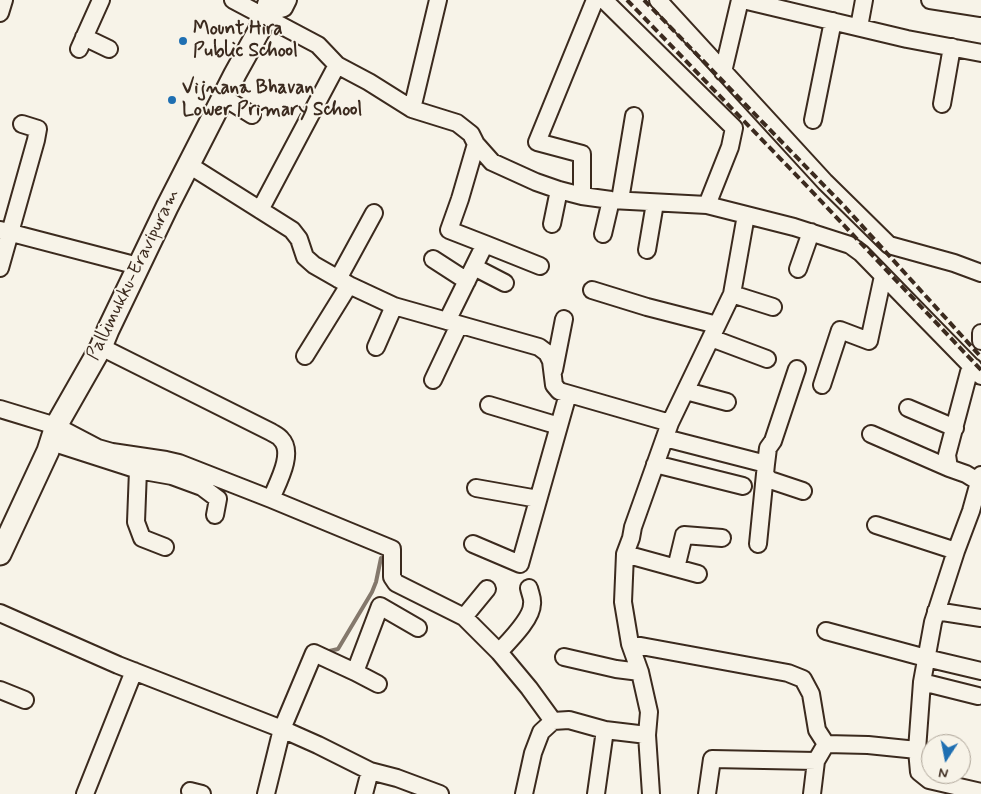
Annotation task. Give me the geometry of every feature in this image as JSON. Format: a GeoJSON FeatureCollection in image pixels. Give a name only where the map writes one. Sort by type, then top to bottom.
{"type":"FeatureCollection","features":[{"type":"Feature","properties":{"kind":"main road","name":"Pallimukku-Eravipuram"},"geometry":{"type":"LineString","coordinates":[[0,554],[6,526],[101,347],[138,266],[223,96],[273,6]]}},
{"type":"Feature","properties":{"kind":"street"},"geometry":{"type":"LineString","coordinates":[[0,13],[4,0]]}},
{"type":"Feature","properties":{"kind":"street"},"geometry":{"type":"LineString","coordinates":[[101,0],[81,43],[109,49]]}},
{"type":"Feature","properties":{"kind":"street"},"geometry":{"type":"LineString","coordinates":[[233,0],[273,6],[318,45],[337,65],[369,82],[412,109],[457,123],[471,134],[476,144],[492,162],[536,182],[582,196],[706,206],[794,227],[850,245],[862,253],[977,372]]}},
{"type":"Feature","properties":{"kind":"street"},"geometry":{"type":"LineString","coordinates":[[412,109],[438,0]]}},
{"type":"Feature","properties":{"kind":"street"},"geometry":{"type":"LineString","coordinates":[[582,196],[582,154],[537,142],[595,0]]}},
{"type":"Feature","properties":{"kind":"street"},"geometry":{"type":"LineString","coordinates":[[604,0],[734,128],[730,147],[706,206]]}},
{"type":"Feature","properties":{"kind":"street"},"geometry":{"type":"LineString","coordinates":[[658,0],[824,182],[889,245],[954,263],[981,273]]}},
{"type":"Feature","properties":{"kind":"street"},"geometry":{"type":"LineString","coordinates":[[723,72],[742,0],[907,39],[981,53]]}},
{"type":"Feature","properties":{"kind":"street"},"geometry":{"type":"LineString","coordinates":[[859,28],[864,0]]}},
{"type":"Feature","properties":{"kind":"street"},"geometry":{"type":"LineString","coordinates":[[930,0],[981,8]]}},
{"type":"Feature","properties":{"kind":"street"},"geometry":{"type":"LineString","coordinates":[[813,120],[833,21]]}},
{"type":"Feature","properties":{"kind":"street"},"geometry":{"type":"LineString","coordinates":[[942,104],[952,47]]}},
{"type":"Feature","properties":{"kind":"street"},"geometry":{"type":"LineString","coordinates":[[260,210],[337,65]]}},
{"type":"Feature","properties":{"kind":"street"},"geometry":{"type":"LineString","coordinates":[[223,96],[252,115]]}},
{"type":"Feature","properties":{"kind":"street"},"geometry":{"type":"LineString","coordinates":[[603,234],[615,200],[634,116]]}},
{"type":"Feature","properties":{"kind":"street"},"geometry":{"type":"LineString","coordinates":[[0,268],[5,231],[38,129],[22,124]]}},
{"type":"Feature","properties":{"kind":"street"},"geometry":{"type":"LineString","coordinates":[[476,144],[449,230],[540,266]]}},
{"type":"Feature","properties":{"kind":"street"},"geometry":{"type":"LineString","coordinates":[[189,164],[292,230],[299,240],[305,257],[314,265],[344,282],[394,306],[538,347],[547,353],[551,361],[554,385],[560,391],[766,469],[770,480],[803,491]]}},
{"type":"Feature","properties":{"kind":"street"},"geometry":{"type":"LineString","coordinates":[[552,224],[559,190]]}},
{"type":"Feature","properties":{"kind":"street"},"geometry":{"type":"LineString","coordinates":[[647,250],[655,203]]}},
{"type":"Feature","properties":{"kind":"street"},"geometry":{"type":"LineString","coordinates":[[305,356],[344,282],[374,213]]}},
{"type":"Feature","properties":{"kind":"street"},"geometry":{"type":"LineString","coordinates":[[651,794],[647,735],[649,712],[640,672],[630,644],[623,602],[625,554],[667,430],[732,294],[746,215]]}},
{"type":"Feature","properties":{"kind":"street"},"geometry":{"type":"LineString","coordinates":[[5,231],[138,266]]}},
{"type":"Feature","properties":{"kind":"street"},"geometry":{"type":"LineString","coordinates":[[798,269],[811,232]]}},
{"type":"Feature","properties":{"kind":"street"},"geometry":{"type":"LineString","coordinates":[[433,380],[471,274],[485,244]]}},
{"type":"Feature","properties":{"kind":"street"},"geometry":{"type":"LineString","coordinates":[[433,259],[471,274],[505,283]]}},
{"type":"Feature","properties":{"kind":"street"},"geometry":{"type":"LineString","coordinates":[[822,385],[840,330],[869,341],[883,276]]}},
{"type":"Feature","properties":{"kind":"street"},"geometry":{"type":"LineString","coordinates":[[592,290],[714,331],[767,359]]}},
{"type":"Feature","properties":{"kind":"street"},"geometry":{"type":"LineString","coordinates":[[732,294],[773,307]]}},
{"type":"Feature","properties":{"kind":"street"},"geometry":{"type":"LineString","coordinates":[[376,347],[394,306]]}},
{"type":"Feature","properties":{"kind":"street"},"geometry":{"type":"LineString","coordinates":[[553,372],[564,319]]}},
{"type":"Feature","properties":{"kind":"street"},"geometry":{"type":"LineString","coordinates":[[981,333],[981,341]]}},
{"type":"Feature","properties":{"kind":"street"},"geometry":{"type":"LineString","coordinates":[[101,347],[282,439],[286,448],[286,460],[271,499]]}},
{"type":"Feature","properties":{"kind":"street"},"geometry":{"type":"LineString","coordinates":[[758,544],[768,448],[773,442],[797,369]]}},
{"type":"Feature","properties":{"kind":"street"},"geometry":{"type":"LineString","coordinates":[[949,468],[948,455],[969,372],[977,372]]}},
{"type":"Feature","properties":{"kind":"street"},"geometry":{"type":"LineString","coordinates":[[686,390],[727,402]]}},
{"type":"Feature","properties":{"kind":"street"},"geometry":{"type":"LineString","coordinates":[[473,544],[520,564],[568,394]]}},
{"type":"Feature","properties":{"kind":"street"},"geometry":{"type":"LineString","coordinates":[[489,405],[559,426]]}},
{"type":"Feature","properties":{"kind":"street"},"geometry":{"type":"LineString","coordinates":[[908,408],[954,428]]}},
{"type":"Feature","properties":{"kind":"street"},"geometry":{"type":"LineString","coordinates":[[0,409],[138,470],[172,476],[202,487],[218,499],[215,515]]}},
{"type":"Feature","properties":{"kind":"street"},"geometry":{"type":"LineString","coordinates":[[54,434],[112,452],[179,463],[392,549],[392,577],[396,583],[464,617],[499,652],[553,721]]}},
{"type":"Feature","properties":{"kind":"street"},"geometry":{"type":"LineString","coordinates":[[871,434],[949,468],[980,478],[971,511],[933,622],[922,682],[917,750],[919,772],[929,780],[981,792]]}},
{"type":"Feature","properties":{"kind":"street"},"geometry":{"type":"LineString","coordinates":[[656,464],[743,486]]}},
{"type":"Feature","properties":{"kind":"street"},"geometry":{"type":"LineString","coordinates":[[138,470],[136,522],[142,538],[165,547]]}},
{"type":"Feature","properties":{"kind":"street"},"geometry":{"type":"LineString","coordinates":[[476,488],[538,499]]}},
{"type":"Feature","properties":{"kind":"street"},"geometry":{"type":"LineString","coordinates":[[876,525],[956,552]]}},
{"type":"Feature","properties":{"kind":"street"},"geometry":{"type":"LineString","coordinates":[[676,568],[684,535],[722,538]]}},
{"type":"Feature","properties":{"kind":"street"},"geometry":{"type":"LineString","coordinates":[[625,554],[698,574]]}},
{"type":"Feature","properties":{"kind":"street"},"geometry":{"type":"LineString","coordinates":[[499,652],[527,619],[533,605],[529,588]]}},
{"type":"Feature","properties":{"kind":"street"},"geometry":{"type":"LineString","coordinates":[[464,617],[487,589]]}},
{"type":"Feature","properties":{"kind":"street"},"geometry":{"type":"LineString","coordinates":[[355,672],[380,606],[418,628]]}},
{"type":"Feature","properties":{"kind":"street"},"geometry":{"type":"LineString","coordinates":[[936,611],[981,618]]}},
{"type":"Feature","properties":{"kind":"street"},"geometry":{"type":"LineString","coordinates":[[0,613],[134,671],[282,729],[370,771],[397,778],[440,794]]}},
{"type":"Feature","properties":{"kind":"street"},"geometry":{"type":"LineString","coordinates":[[826,631],[981,672]]}},
{"type":"Feature","properties":{"kind":"street"},"geometry":{"type":"LineString","coordinates":[[630,644],[788,673],[803,679],[811,694],[817,730],[826,744]]}},
{"type":"Feature","properties":{"kind":"street"},"geometry":{"type":"LineString","coordinates":[[266,794],[282,729],[314,653],[378,684]]}},
{"type":"Feature","properties":{"kind":"street"},"geometry":{"type":"LineString","coordinates":[[564,656],[616,669],[640,672]]}},
{"type":"Feature","properties":{"kind":"street"},"geometry":{"type":"LineString","coordinates":[[85,794],[134,671]]}},
{"type":"Feature","properties":{"kind":"street"},"geometry":{"type":"LineString","coordinates":[[922,682],[978,696]]}},
{"type":"Feature","properties":{"kind":"street"},"geometry":{"type":"LineString","coordinates":[[0,690],[25,700]]}},
{"type":"Feature","properties":{"kind":"street"},"geometry":{"type":"LineString","coordinates":[[524,794],[533,753],[541,732],[553,721],[569,720],[606,730],[647,735]]}},
{"type":"Feature","properties":{"kind":"street"},"geometry":{"type":"LineString","coordinates":[[596,794],[606,730]]}},
{"type":"Feature","properties":{"kind":"street"},"geometry":{"type":"LineString","coordinates":[[826,744],[868,745],[917,750]]}},
{"type":"Feature","properties":{"kind":"street"},"geometry":{"type":"LineString","coordinates":[[812,794],[816,761],[826,744]]}},
{"type":"Feature","properties":{"kind":"street"},"geometry":{"type":"LineString","coordinates":[[707,794],[712,759],[816,761]]}},
{"type":"Feature","properties":{"kind":"street"},"geometry":{"type":"LineString","coordinates":[[364,794],[370,771]]}},
{"type":"Feature","properties":{"kind":"waterway"},"geometry":{"type":"LineString","coordinates":[[325,652],[338,649],[372,592],[381,558]]}},
{"type":"Feature","properties":{"kind":"railway"},"geometry":{"type":"LineString","coordinates":[[627,0],[981,370]]}},
{"type":"Feature","properties":{"kind":"railway"},"geometry":{"type":"LineString","coordinates":[[644,0],[845,207],[981,357]]}},
{"type":"Feature","properties":{"kind":"place","name":"Mount Hira Public School"},"geometry":{"type":"Point","coordinates":[183,41]}},
{"type":"Feature","properties":{"kind":"place","name":"Vijnana Bhavan Lower Primary School"},"geometry":{"type":"Point","coordinates":[172,100]}}]}
